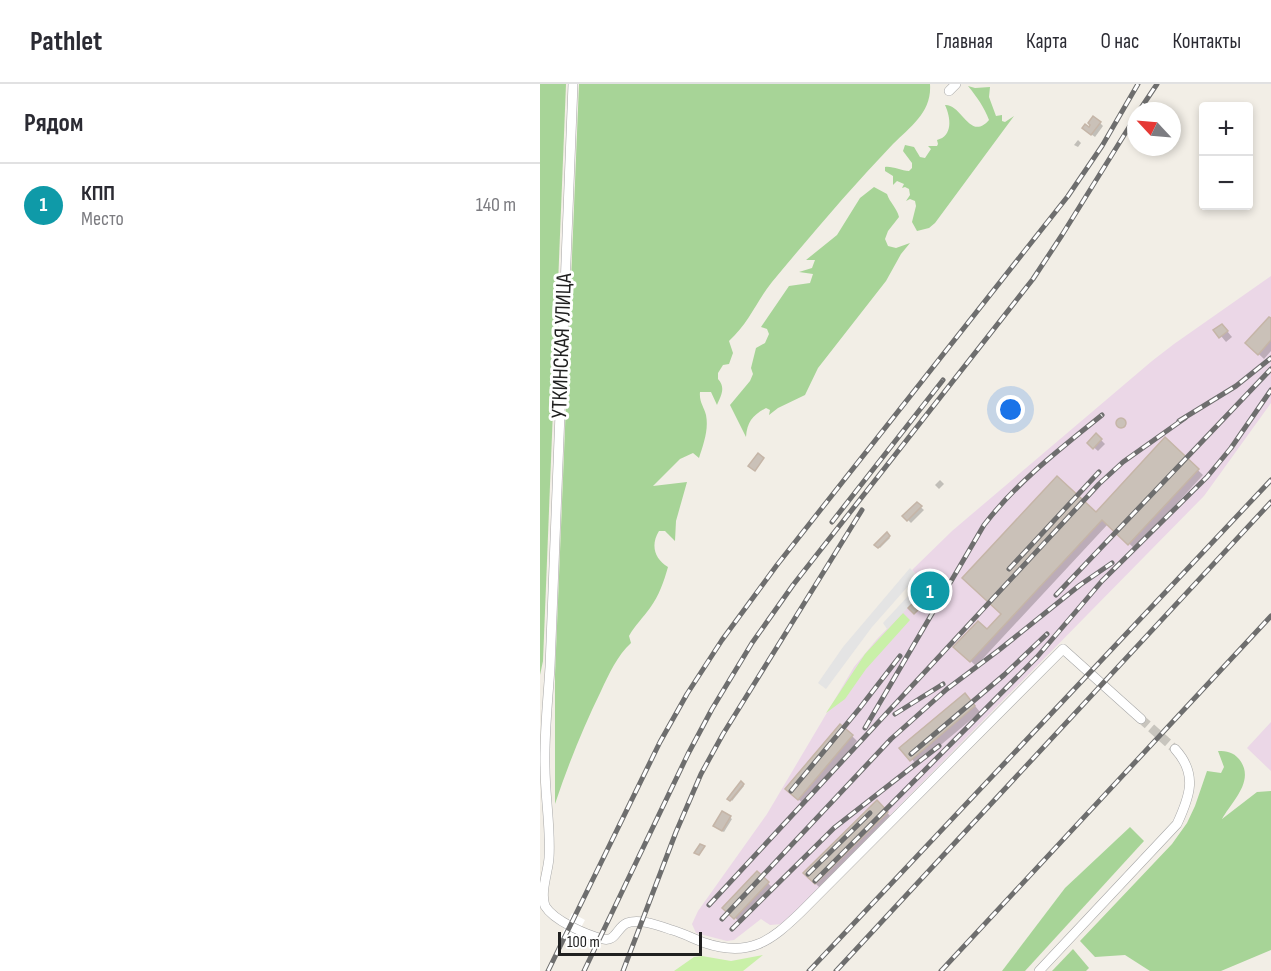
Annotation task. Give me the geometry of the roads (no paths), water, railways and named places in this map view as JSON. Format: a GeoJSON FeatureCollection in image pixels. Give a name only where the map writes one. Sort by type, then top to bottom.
{"type":"FeatureCollection","features":[{"type":"Feature","properties":{"kind":"street","name":"УТКИНСКАЯ УЛИЦА"},"geometry":{"type":"LineString","coordinates":[[541,897],[549,850],[545,733],[550,667],[573,84]]}},
{"type":"Feature","properties":{"kind":"street"},"geometry":{"type":"LineString","coordinates":[[541,897],[550,913],[584,933],[606,940],[612,939],[625,924],[635,921],[667,928],[722,948],[745,949],[757,946],[773,937],[801,912],[1063,649],[1141,719]]}},
{"type":"Feature","properties":{"kind":"street"},"geometry":{"type":"LineString","coordinates":[[1039,971],[1177,824],[1184,810],[1190,777],[1186,762],[1175,749]]}},
{"type":"Feature","properties":{"kind":"tunnel"},"geometry":{"type":"LineString","coordinates":[[1141,719],[1175,749]]}},
{"type":"Feature","properties":{"kind":"railway"},"geometry":{"type":"LineString","coordinates":[[548,971],[660,742],[687,694],[722,640],[777,565],[1068,196],[1102,146],[1138,84]]}},
{"type":"Feature","properties":{"kind":"railway"},"geometry":{"type":"LineString","coordinates":[[1145,102],[1157,84]]}},
{"type":"Feature","properties":{"kind":"railway"},"geometry":{"type":"LineString","coordinates":[[584,971],[688,754],[752,643],[793,585],[1033,279],[1127,130]]}},
{"type":"Feature","properties":{"kind":"railway"},"geometry":{"type":"LineString","coordinates":[[1179,421],[1236,386],[1271,358]]}},
{"type":"Feature","properties":{"kind":"railway"},"geometry":{"type":"LineString","coordinates":[[1056,595],[1271,369]]}},
{"type":"Feature","properties":{"kind":"railway"},"geometry":{"type":"LineString","coordinates":[[832,522],[943,380]]}},
{"type":"Feature","properties":{"kind":"railway"},"geometry":{"type":"LineString","coordinates":[[815,881],[1037,657],[1102,581],[1207,477],[1231,448],[1271,390]]}},
{"type":"Feature","properties":{"kind":"railway"},"geometry":{"type":"LineString","coordinates":[[865,728],[984,525],[1025,480],[1102,415]]}},
{"type":"Feature","properties":{"kind":"railway"},"geometry":{"type":"LineString","coordinates":[[709,905],[1099,484],[1123,462],[1185,418]]}},
{"type":"Feature","properties":{"kind":"railway"},"geometry":{"type":"LineString","coordinates":[[1009,569],[1099,472]]}},
{"type":"Feature","properties":{"kind":"railway"},"geometry":{"type":"LineString","coordinates":[[809,971],[1271,480]]}},
{"type":"Feature","properties":{"kind":"railway"},"geometry":{"type":"LineString","coordinates":[[836,971],[1271,502]]}},
{"type":"Feature","properties":{"kind":"railway"},"geometry":{"type":"LineString","coordinates":[[623,971],[676,832],[701,774],[723,734],[862,510]]}},
{"type":"Feature","properties":{"kind":"railway"},"geometry":{"type":"LineString","coordinates":[[722,919],[891,739],[947,689],[1080,585],[1112,563]]}},
{"type":"Feature","properties":{"kind":"railway"},"geometry":{"type":"LineString","coordinates":[[941,971],[1271,616]]}},
{"type":"Feature","properties":{"kind":"railway"},"geometry":{"type":"LineString","coordinates":[[911,754],[1004,675],[1047,634]]}},
{"type":"Feature","properties":{"kind":"railway"},"geometry":{"type":"LineString","coordinates":[[791,791],[900,656]]}},
{"type":"Feature","properties":{"kind":"railway"},"geometry":{"type":"LineString","coordinates":[[895,714],[943,684]]}},
{"type":"Feature","properties":{"kind":"railway"},"geometry":{"type":"LineString","coordinates":[[732,929],[834,828],[939,746]]}},
{"type":"Feature","properties":{"kind":"railway"},"geometry":{"type":"LineString","coordinates":[[808,874],[870,813]]}},
{"type":"Feature","properties":{"kind":"place","name":"КПП"},"geometry":{"type":"Point","coordinates":[930,591]}}]}
